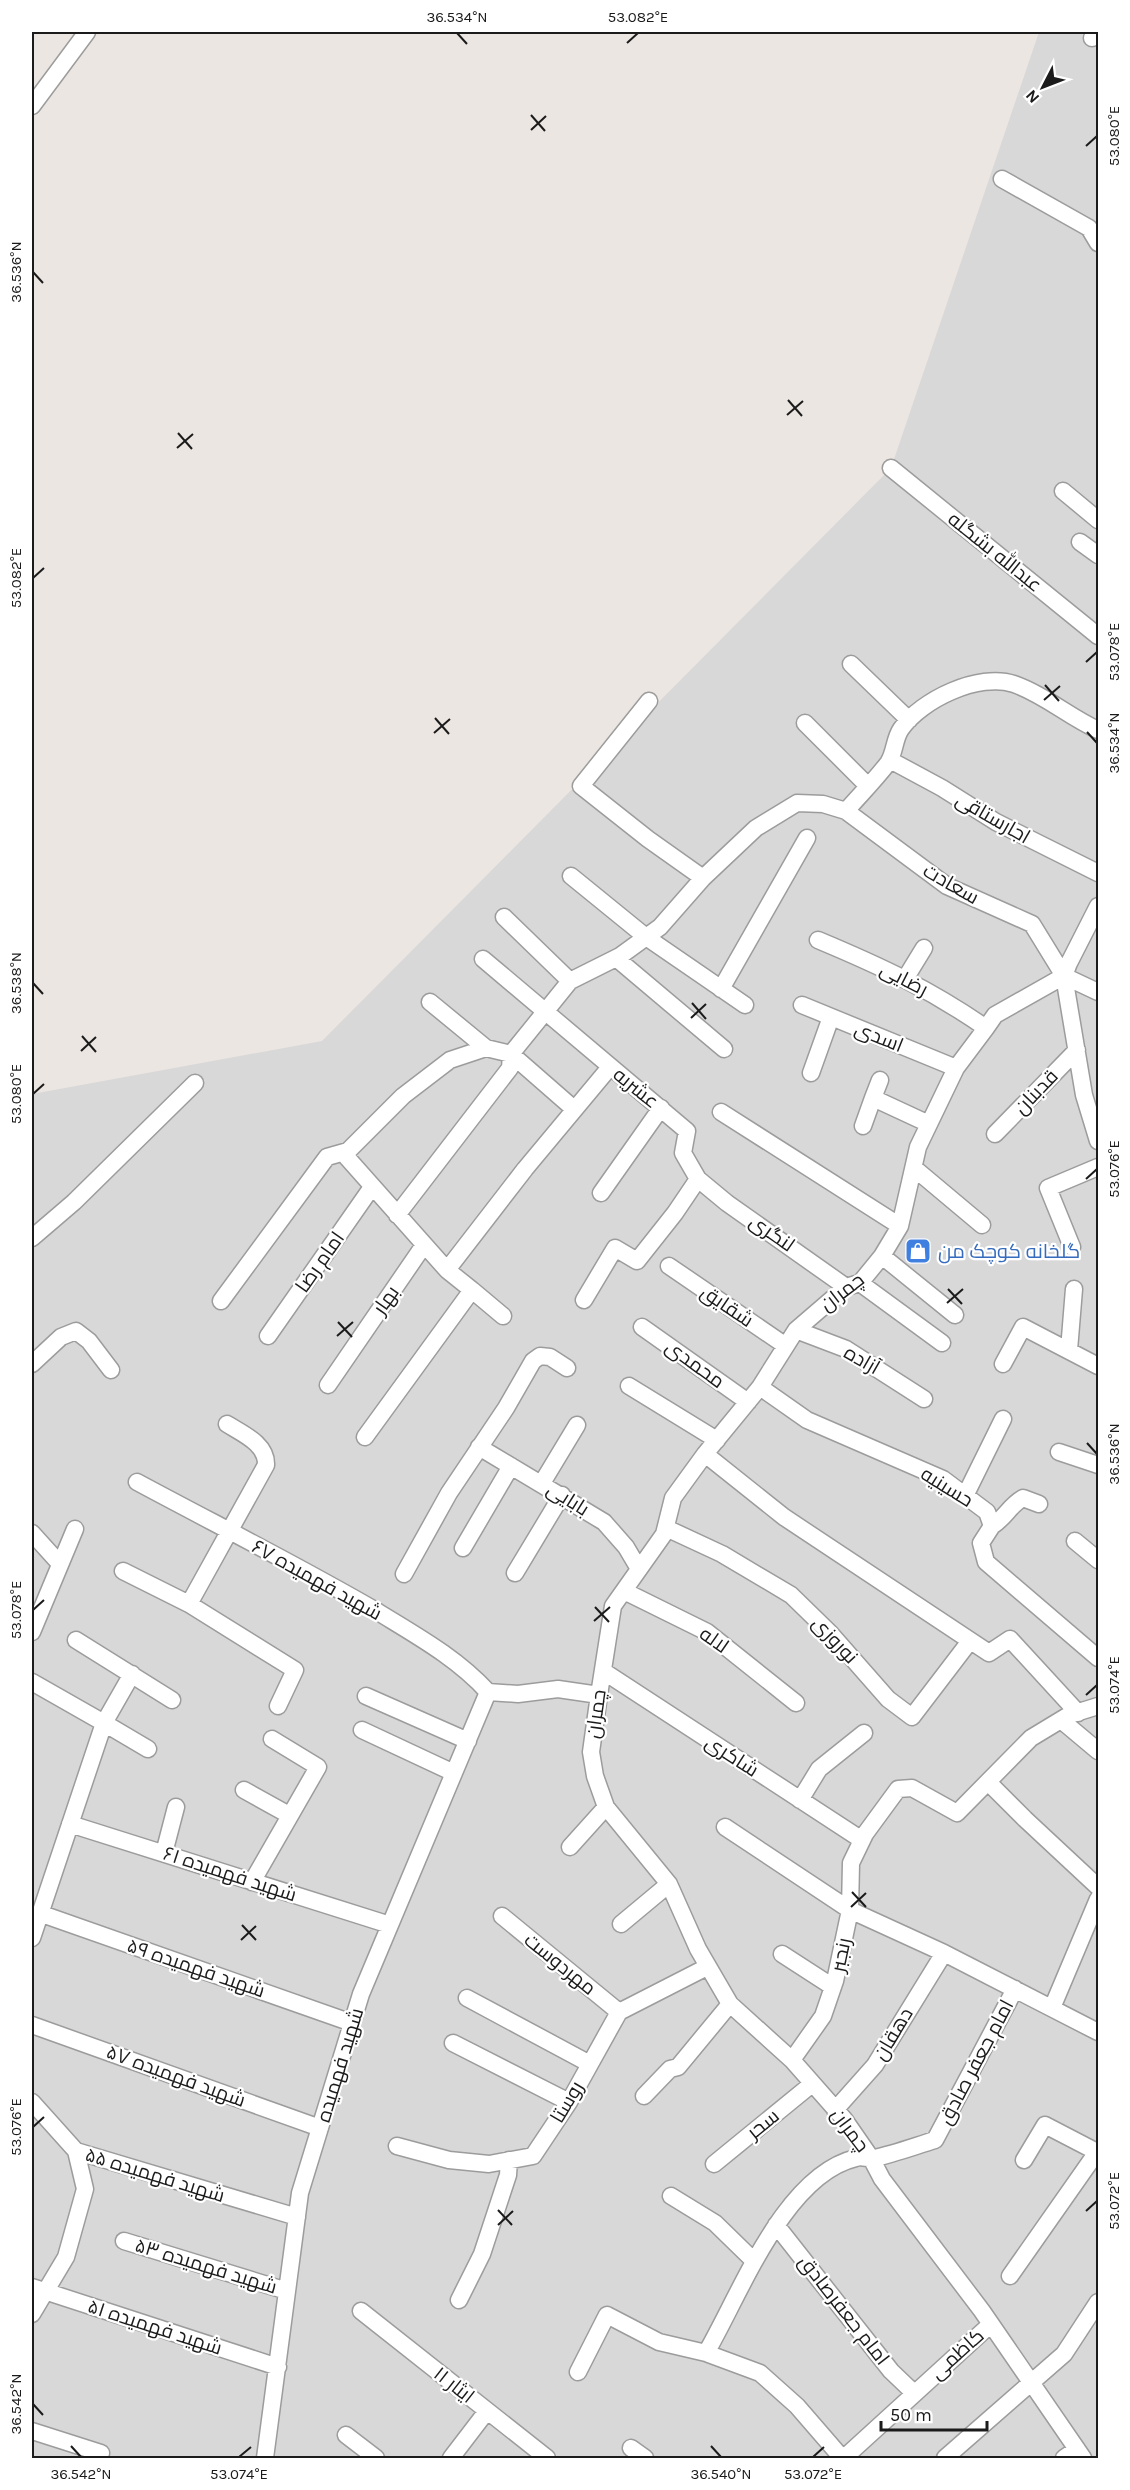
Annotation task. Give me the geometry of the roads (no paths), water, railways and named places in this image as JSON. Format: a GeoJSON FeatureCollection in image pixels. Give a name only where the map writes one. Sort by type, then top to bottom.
{"type":"FeatureCollection","features":[{"type":"Feature","properties":{"kind":"street"},"geometry":{"type":"LineString","coordinates":[[32,106],[87,32]]}},
{"type":"Feature","properties":{"kind":"street"},"geometry":{"type":"LineString","coordinates":[[1002,179],[1089,228],[1098,243]]}},
{"type":"Feature","properties":{"kind":"street","name":"عبدالله بشگله"},"geometry":{"type":"LineString","coordinates":[[891,468],[1098,636]]}},
{"type":"Feature","properties":{"kind":"street"},"geometry":{"type":"LineString","coordinates":[[1063,491],[1098,520]]}},
{"type":"Feature","properties":{"kind":"street"},"geometry":{"type":"LineString","coordinates":[[1080,542],[1098,555]]}},
{"type":"Feature","properties":{"kind":"street"},"geometry":{"type":"LineString","coordinates":[[851,664],[909,720]]}},
{"type":"Feature","properties":{"kind":"street"},"geometry":{"type":"LineString","coordinates":[[846,812],[890,760],[900,730],[920,709],[955,690],[981,681],[1011,683],[1043,696],[1098,730]]}},
{"type":"Feature","properties":{"kind":"street"},"geometry":{"type":"LineString","coordinates":[[397,1215],[510,1068],[511,1053],[570,981],[616,958],[660,927],[703,878],[648,839],[581,786],[649,701]]}},
{"type":"Feature","properties":{"kind":"street"},"geometry":{"type":"LineString","coordinates":[[805,723],[868,786]]}},
{"type":"Feature","properties":{"kind":"street","name":"اجارستاقی"},"geometry":{"type":"LineString","coordinates":[[890,760],[942,788],[996,822],[1098,873]]}},
{"type":"Feature","properties":{"kind":"street","name":"سعادت"},"geometry":{"type":"LineString","coordinates":[[703,878],[756,828],[797,803],[823,804],[846,812],[947,886],[1032,924],[1064,976]]}},
{"type":"Feature","properties":{"kind":"street"},"geometry":{"type":"LineString","coordinates":[[721,989],[807,838]]}},
{"type":"Feature","properties":{"kind":"street"},"geometry":{"type":"LineString","coordinates":[[571,876],[646,937],[745,1005]]}},
{"type":"Feature","properties":{"kind":"street"},"geometry":{"type":"LineString","coordinates":[[1098,906],[1068,963],[1064,976],[1084,1095],[1098,1142]]}},
{"type":"Feature","properties":{"kind":"street"},"geometry":{"type":"LineString","coordinates":[[504,917],[570,981]]}},
{"type":"Feature","properties":{"kind":"street","name":"رضایی"},"geometry":{"type":"LineString","coordinates":[[818,940],[885,968],[952,1005],[986,1028]]}},
{"type":"Feature","properties":{"kind":"street"},"geometry":{"type":"LineString","coordinates":[[905,979],[924,948]]}},
{"type":"Feature","properties":{"kind":"street"},"geometry":{"type":"LineString","coordinates":[[616,958],[724,1048]]}},
{"type":"Feature","properties":{"kind":"street","name":"عشریه"},"geometry":{"type":"LineString","coordinates":[[483,960],[687,1131],[682,1153],[698,1179]]}},
{"type":"Feature","properties":{"kind":"street"},"geometry":{"type":"LineString","coordinates":[[1064,976],[1098,992]]}},
{"type":"Feature","properties":{"kind":"street","name":"چمران"},"geometry":{"type":"LineString","coordinates":[[1064,976],[995,1015],[956,1068],[918,1147],[900,1226],[882,1256],[853,1285],[796,1330],[760,1387],[705,1454],[673,1498],[666,1528],[613,1606],[591,1752],[595,1776],[606,1807],[669,1884],[707,1967],[730,2004],[792,2060],[872,2158],[882,2180],[991,2324],[1032,2384],[1075,2455]]}},
{"type":"Feature","properties":{"kind":"street"},"geometry":{"type":"LineString","coordinates":[[430,1002],[486,1048],[511,1053],[574,1109]]}},
{"type":"Feature","properties":{"kind":"street","name":"اسدی"},"geometry":{"type":"LineString","coordinates":[[802,1005],[956,1068]]}},
{"type":"Feature","properties":{"kind":"street"},"geometry":{"type":"LineString","coordinates":[[811,1073],[831,1017]]}},
{"type":"Feature","properties":{"kind":"street"},"geometry":{"type":"LineString","coordinates":[[221,1301],[327,1157],[348,1151],[403,1096],[450,1060],[486,1048]]}},
{"type":"Feature","properties":{"kind":"street","name":"قدبنان"},"geometry":{"type":"LineString","coordinates":[[995,1134],[1077,1050]]}},
{"type":"Feature","properties":{"kind":"street"},"geometry":{"type":"LineString","coordinates":[[447,1270],[610,1067]]}},
{"type":"Feature","properties":{"kind":"street"},"geometry":{"type":"LineString","coordinates":[[862,1126],[880,1080]]}},
{"type":"Feature","properties":{"kind":"street"},"geometry":{"type":"LineString","coordinates":[[32,1238],[74,1202],[195,1083]]}},
{"type":"Feature","properties":{"kind":"street"},"geometry":{"type":"LineString","coordinates":[[873,1098],[929,1124]]}},
{"type":"Feature","properties":{"kind":"street"},"geometry":{"type":"LineString","coordinates":[[601,1193],[661,1108]]}},
{"type":"Feature","properties":{"kind":"street"},"geometry":{"type":"LineString","coordinates":[[721,1112],[900,1226]]}},
{"type":"Feature","properties":{"kind":"street"},"geometry":{"type":"LineString","coordinates":[[343,1153],[447,1270],[503,1316]]}},
{"type":"Feature","properties":{"kind":"street"},"geometry":{"type":"LineString","coordinates":[[1072,1247],[1048,1188],[1098,1167]]}},
{"type":"Feature","properties":{"kind":"street"},"geometry":{"type":"LineString","coordinates":[[914,1168],[982,1225]]}},
{"type":"Feature","properties":{"kind":"street"},"geometry":{"type":"LineString","coordinates":[[584,1300],[615,1248],[637,1261],[675,1213],[698,1179]]}},
{"type":"Feature","properties":{"kind":"street","name":"لنگری"},"geometry":{"type":"LineString","coordinates":[[698,1179],[727,1203],[942,1343]]}},
{"type":"Feature","properties":{"kind":"street","name":"امام رضا"},"geometry":{"type":"LineString","coordinates":[[268,1336],[372,1187]]}},
{"type":"Feature","properties":{"kind":"street","name":"بهار"},"geometry":{"type":"LineString","coordinates":[[328,1385],[424,1245]]}},
{"type":"Feature","properties":{"kind":"street"},"geometry":{"type":"LineString","coordinates":[[882,1256],[955,1315]]}},
{"type":"Feature","properties":{"kind":"street","name":"شقایق"},"geometry":{"type":"LineString","coordinates":[[669,1266],[786,1346]]}},
{"type":"Feature","properties":{"kind":"street"},"geometry":{"type":"LineString","coordinates":[[1069,1350],[1074,1289]]}},
{"type":"Feature","properties":{"kind":"street"},"geometry":{"type":"LineString","coordinates":[[365,1437],[472,1290]]}},
{"type":"Feature","properties":{"kind":"street","name":"محمدی"},"geometry":{"type":"LineString","coordinates":[[642,1327],[748,1402]]}},
{"type":"Feature","properties":{"kind":"street"},"geometry":{"type":"LineString","coordinates":[[1003,1364],[1023,1327],[1098,1366]]}},
{"type":"Feature","properties":{"kind":"street","name":"آزاده"},"geometry":{"type":"LineString","coordinates":[[796,1330],[846,1349],[924,1399]]}},
{"type":"Feature","properties":{"kind":"street"},"geometry":{"type":"LineString","coordinates":[[32,1364],[61,1337],[75,1331],[90,1341],[111,1370]]}},
{"type":"Feature","properties":{"kind":"street"},"geometry":{"type":"LineString","coordinates":[[404,1574],[449,1492],[506,1408],[534,1361],[540,1356],[550,1357],[567,1368]]}},
{"type":"Feature","properties":{"kind":"street"},"geometry":{"type":"LineString","coordinates":[[629,1386],[717,1440]]}},
{"type":"Feature","properties":{"kind":"street","name":"حسینیه"},"geometry":{"type":"LineString","coordinates":[[760,1387],[807,1420],[943,1479],[987,1512],[992,1526]]}},
{"type":"Feature","properties":{"kind":"street"},"geometry":{"type":"LineString","coordinates":[[965,1496],[1003,1419]]}},
{"type":"Feature","properties":{"kind":"street"},"geometry":{"type":"LineString","coordinates":[[189,1604],[266,1465],[266,1455],[261,1447],[227,1424]]}},
{"type":"Feature","properties":{"kind":"street"},"geometry":{"type":"LineString","coordinates":[[542,1483],[577,1425]]}},
{"type":"Feature","properties":{"kind":"street","name":"بابایی"},"geometry":{"type":"LineString","coordinates":[[479,1447],[604,1522],[626,1547],[639,1569]]}},
{"type":"Feature","properties":{"kind":"street"},"geometry":{"type":"LineString","coordinates":[[1059,1452],[1098,1465]]}},
{"type":"Feature","properties":{"kind":"street"},"geometry":{"type":"LineString","coordinates":[[705,1454],[784,1517],[989,1653],[1010,1640],[1078,1713]]}},
{"type":"Feature","properties":{"kind":"street"},"geometry":{"type":"LineString","coordinates":[[463,1548],[510,1466]]}},
{"type":"Feature","properties":{"kind":"street","name":"شهید فهمیده ۶۷"},"geometry":{"type":"LineString","coordinates":[[137,1482],[327,1582],[412,1633],[469,1671],[488,1692]]}},
{"type":"Feature","properties":{"kind":"street"},"geometry":{"type":"LineString","coordinates":[[515,1573],[562,1495]]}},
{"type":"Feature","properties":{"kind":"street"},"geometry":{"type":"LineString","coordinates":[[1039,1504],[1023,1498],[1014,1503],[1004,1519],[992,1526],[981,1543],[986,1562],[1098,1658]]}},
{"type":"Feature","properties":{"kind":"street","name":"نوروزی"},"geometry":{"type":"LineString","coordinates":[[666,1528],[722,1554],[791,1595],[831,1634],[888,1698],[912,1717],[970,1641]]}},
{"type":"Feature","properties":{"kind":"street"},"geometry":{"type":"LineString","coordinates":[[32,1632],[75,1529]]}},
{"type":"Feature","properties":{"kind":"street"},"geometry":{"type":"LineString","coordinates":[[32,1533],[60,1564]]}},
{"type":"Feature","properties":{"kind":"street"},"geometry":{"type":"LineString","coordinates":[[1075,1541],[1098,1560]]}},
{"type":"Feature","properties":{"kind":"street"},"geometry":{"type":"LineString","coordinates":[[123,1571],[189,1604],[295,1670],[278,1706]]}},
{"type":"Feature","properties":{"kind":"street","name":"لاله"},"geometry":{"type":"LineString","coordinates":[[624,1591],[706,1632],[796,1703]]}},
{"type":"Feature","properties":{"kind":"street"},"geometry":{"type":"LineString","coordinates":[[75,1640],[172,1700]]}},
{"type":"Feature","properties":{"kind":"street","name":"شاکری"},"geometry":{"type":"LineString","coordinates":[[603,1671],[862,1840]]}},
{"type":"Feature","properties":{"kind":"street"},"geometry":{"type":"LineString","coordinates":[[32,1938],[104,1723],[132,1674]]}},
{"type":"Feature","properties":{"kind":"street"},"geometry":{"type":"LineString","coordinates":[[32,1682],[148,1749]]}},
{"type":"Feature","properties":{"kind":"street"},"geometry":{"type":"LineString","coordinates":[[488,1692],[518,1694],[558,1689],[599,1695]]}},
{"type":"Feature","properties":{"kind":"street","name":"شهید فهمیده"},"geometry":{"type":"LineString","coordinates":[[265,2458],[300,2193],[361,1994],[488,1692]]}},
{"type":"Feature","properties":{"kind":"street"},"geometry":{"type":"LineString","coordinates":[[366,1696],[468,1741]]}},
{"type":"Feature","properties":{"kind":"street"},"geometry":{"type":"LineString","coordinates":[[1098,1706],[1061,1720],[1030,1738],[988,1782],[1098,1887]]}},
{"type":"Feature","properties":{"kind":"street"},"geometry":{"type":"LineString","coordinates":[[1061,1720],[1098,1751]]}},
{"type":"Feature","properties":{"kind":"street"},"geometry":{"type":"LineString","coordinates":[[362,1730],[454,1773]]}},
{"type":"Feature","properties":{"kind":"street"},"geometry":{"type":"LineString","coordinates":[[800,1800],[819,1769],[864,1733]]}},
{"type":"Feature","properties":{"kind":"street"},"geometry":{"type":"LineString","coordinates":[[252,1881],[318,1767],[272,1738]]}},
{"type":"Feature","properties":{"kind":"street","name":"رنجبر"},"geometry":{"type":"LineString","coordinates":[[792,2060],[824,2016],[833,1988],[850,1910],[851,1863],[862,1840],[898,1789],[912,1788],[957,1814],[988,1782]]}},
{"type":"Feature","properties":{"kind":"street"},"geometry":{"type":"LineString","coordinates":[[244,1790],[290,1815]]}},
{"type":"Feature","properties":{"kind":"street"},"geometry":{"type":"LineString","coordinates":[[164,1853],[176,1807]]}},
{"type":"Feature","properties":{"kind":"street"},"geometry":{"type":"LineString","coordinates":[[570,1847],[606,1807]]}},
{"type":"Feature","properties":{"kind":"street","name":"شهید فهمیده ۶۱"},"geometry":{"type":"LineString","coordinates":[[70,1824],[390,1926]]}},
{"type":"Feature","properties":{"kind":"street"},"geometry":{"type":"LineString","coordinates":[[725,1827],[850,1910],[944,1953],[1098,2032]]}},
{"type":"Feature","properties":{"kind":"street"},"geometry":{"type":"LineString","coordinates":[[621,1924],[669,1884]]}},
{"type":"Feature","properties":{"kind":"street"},"geometry":{"type":"LineString","coordinates":[[1052,2008],[1098,1899]]}},
{"type":"Feature","properties":{"kind":"street","name":"شهید فهمیده ۵۹"},"geometry":{"type":"LineString","coordinates":[[39,1913],[352,2024]]}},
{"type":"Feature","properties":{"kind":"street","name":"مهردوست"},"geometry":{"type":"LineString","coordinates":[[502,1916],[619,2012]]}},
{"type":"Feature","properties":{"kind":"street","name":"دهقان"},"geometry":{"type":"LineString","coordinates":[[835,2110],[875,2065],[944,1953]]}},
{"type":"Feature","properties":{"kind":"street"},"geometry":{"type":"LineString","coordinates":[[782,1954],[833,1988]]}},
{"type":"Feature","properties":{"kind":"street"},"geometry":{"type":"LineString","coordinates":[[619,2012],[707,1967]]}},
{"type":"Feature","properties":{"kind":"street","name":"امام جعفر صادق"},"geometry":{"type":"LineString","coordinates":[[706,2353],[754,2261],[785,2211],[822,2173],[856,2157],[872,2158],[935,2140],[1015,1989]]}},
{"type":"Feature","properties":{"kind":"street"},"geometry":{"type":"LineString","coordinates":[[467,1998],[590,2064]]}},
{"type":"Feature","properties":{"kind":"street"},"geometry":{"type":"LineString","coordinates":[[644,2096],[670,2069],[678,2067],[730,2004]]}},
{"type":"Feature","properties":{"kind":"street","name":"روستا"},"geometry":{"type":"LineString","coordinates":[[397,2146],[449,2160],[489,2164],[533,2156],[569,2102],[619,2012]]}},
{"type":"Feature","properties":{"kind":"street","name":"شهید فهمیده ۵۷"},"geometry":{"type":"LineString","coordinates":[[32,2025],[320,2128]]}},
{"type":"Feature","properties":{"kind":"street"},"geometry":{"type":"LineString","coordinates":[[453,2043],[569,2102]]}},
{"type":"Feature","properties":{"kind":"street","name":"سحر"},"geometry":{"type":"LineString","coordinates":[[714,2164],[812,2084]]}},
{"type":"Feature","properties":{"kind":"street","name":"شهید فهمیده ۵۵"},"geometry":{"type":"LineString","coordinates":[[32,2102],[76,2151],[297,2217]]}},
{"type":"Feature","properties":{"kind":"street"},"geometry":{"type":"LineString","coordinates":[[1010,2276],[1098,2151],[1045,2125],[1024,2160]]}},
{"type":"Feature","properties":{"kind":"street"},"geometry":{"type":"LineString","coordinates":[[32,2314],[38,2289],[66,2257],[85,2189],[76,2151]]}},
{"type":"Feature","properties":{"kind":"street"},"geometry":{"type":"LineString","coordinates":[[459,2300],[482,2254],[508,2175],[509,2160]]}},
{"type":"Feature","properties":{"kind":"street"},"geometry":{"type":"LineString","coordinates":[[671,2196],[715,2223],[754,2261]]}},
{"type":"Feature","properties":{"kind":"street","name":"امام جعفرصادق"},"geometry":{"type":"LineString","coordinates":[[776,2225],[891,2371],[914,2393]]}},
{"type":"Feature","properties":{"kind":"street","name":"شهید فهمیده ۵۳"},"geometry":{"type":"LineString","coordinates":[[124,2241],[287,2291]]}},
{"type":"Feature","properties":{"kind":"street","name":"شهید فهمیده ۵۱"},"geometry":{"type":"LineString","coordinates":[[38,2289],[278,2367]]}},
{"type":"Feature","properties":{"kind":"street"},"geometry":{"type":"LineString","coordinates":[[945,2458],[1064,2354],[1098,2302]]}},
{"type":"Feature","properties":{"kind":"street","name":"ایثار ۱۱"},"geometry":{"type":"LineString","coordinates":[[361,2311],[547,2458]]}},
{"type":"Feature","properties":{"kind":"street"},"geometry":{"type":"LineString","coordinates":[[578,2372],[607,2315],[659,2342],[706,2353],[760,2373],[797,2406],[843,2458]]}},
{"type":"Feature","properties":{"kind":"street","name":"کاظمی"},"geometry":{"type":"LineString","coordinates":[[843,2458],[991,2324]]}},
{"type":"Feature","properties":{"kind":"street"},"geometry":{"type":"LineString","coordinates":[[451,2458],[487,2411]]}},
{"type":"Feature","properties":{"kind":"street"},"geometry":{"type":"LineString","coordinates":[[32,2431],[101,2453]]}},
{"type":"Feature","properties":{"kind":"street"},"geometry":{"type":"LineString","coordinates":[[346,2435],[376,2458]]}},
{"type":"Feature","properties":{"kind":"street"},"geometry":{"type":"LineString","coordinates":[[631,2448],[645,2458]]}},
{"type":"Feature","properties":{"kind":"place","name":"گلخانه کوچک من"},"geometry":{"type":"Point","coordinates":[918,1251]}}]}
